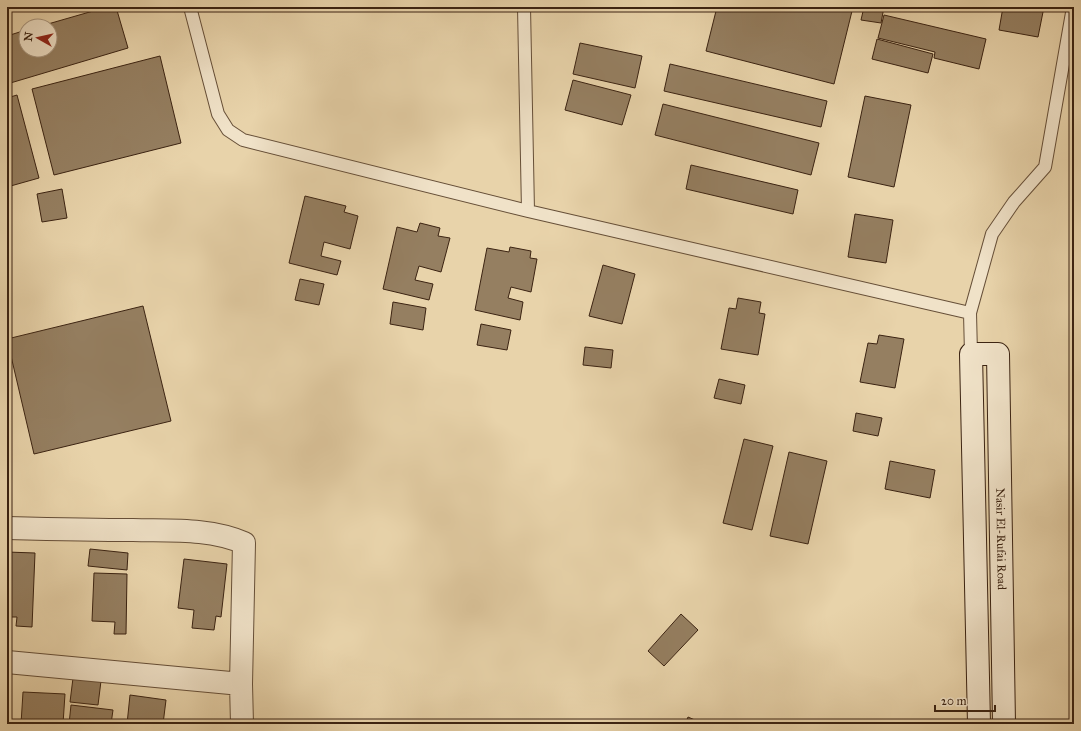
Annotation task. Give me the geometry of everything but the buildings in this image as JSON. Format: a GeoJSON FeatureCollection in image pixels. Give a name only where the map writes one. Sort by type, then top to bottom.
{"type":"FeatureCollection","features":[{"type":"Feature","properties":{"kind":"main road","name":"Nasir El-Rufai Road"},"geometry":{"type":"LineString","coordinates":[[971,354],[998,354],[1004,719]]}},
{"type":"Feature","properties":{"kind":"main road"},"geometry":{"type":"LineString","coordinates":[[971,354],[979,720],[1004,719]]}},
{"type":"Feature","properties":{"kind":"main road"},"geometry":{"type":"LineString","coordinates":[[7,528],[214,533],[231,537],[244,543],[241,684],[242,724]]}},
{"type":"Feature","properties":{"kind":"main road"},"geometry":{"type":"LineString","coordinates":[[7,662],[241,684]]}},
{"type":"Feature","properties":{"kind":"lane"},"geometry":{"type":"LineString","coordinates":[[190,7],[218,114],[228,130],[243,140],[528,211],[970,313]]}},
{"type":"Feature","properties":{"kind":"lane"},"geometry":{"type":"LineString","coordinates":[[524,7],[528,211]]}},
{"type":"Feature","properties":{"kind":"lane"},"geometry":{"type":"LineString","coordinates":[[971,354],[970,313],[992,234],[1014,202],[1045,167],[1073,7]]}}]}
